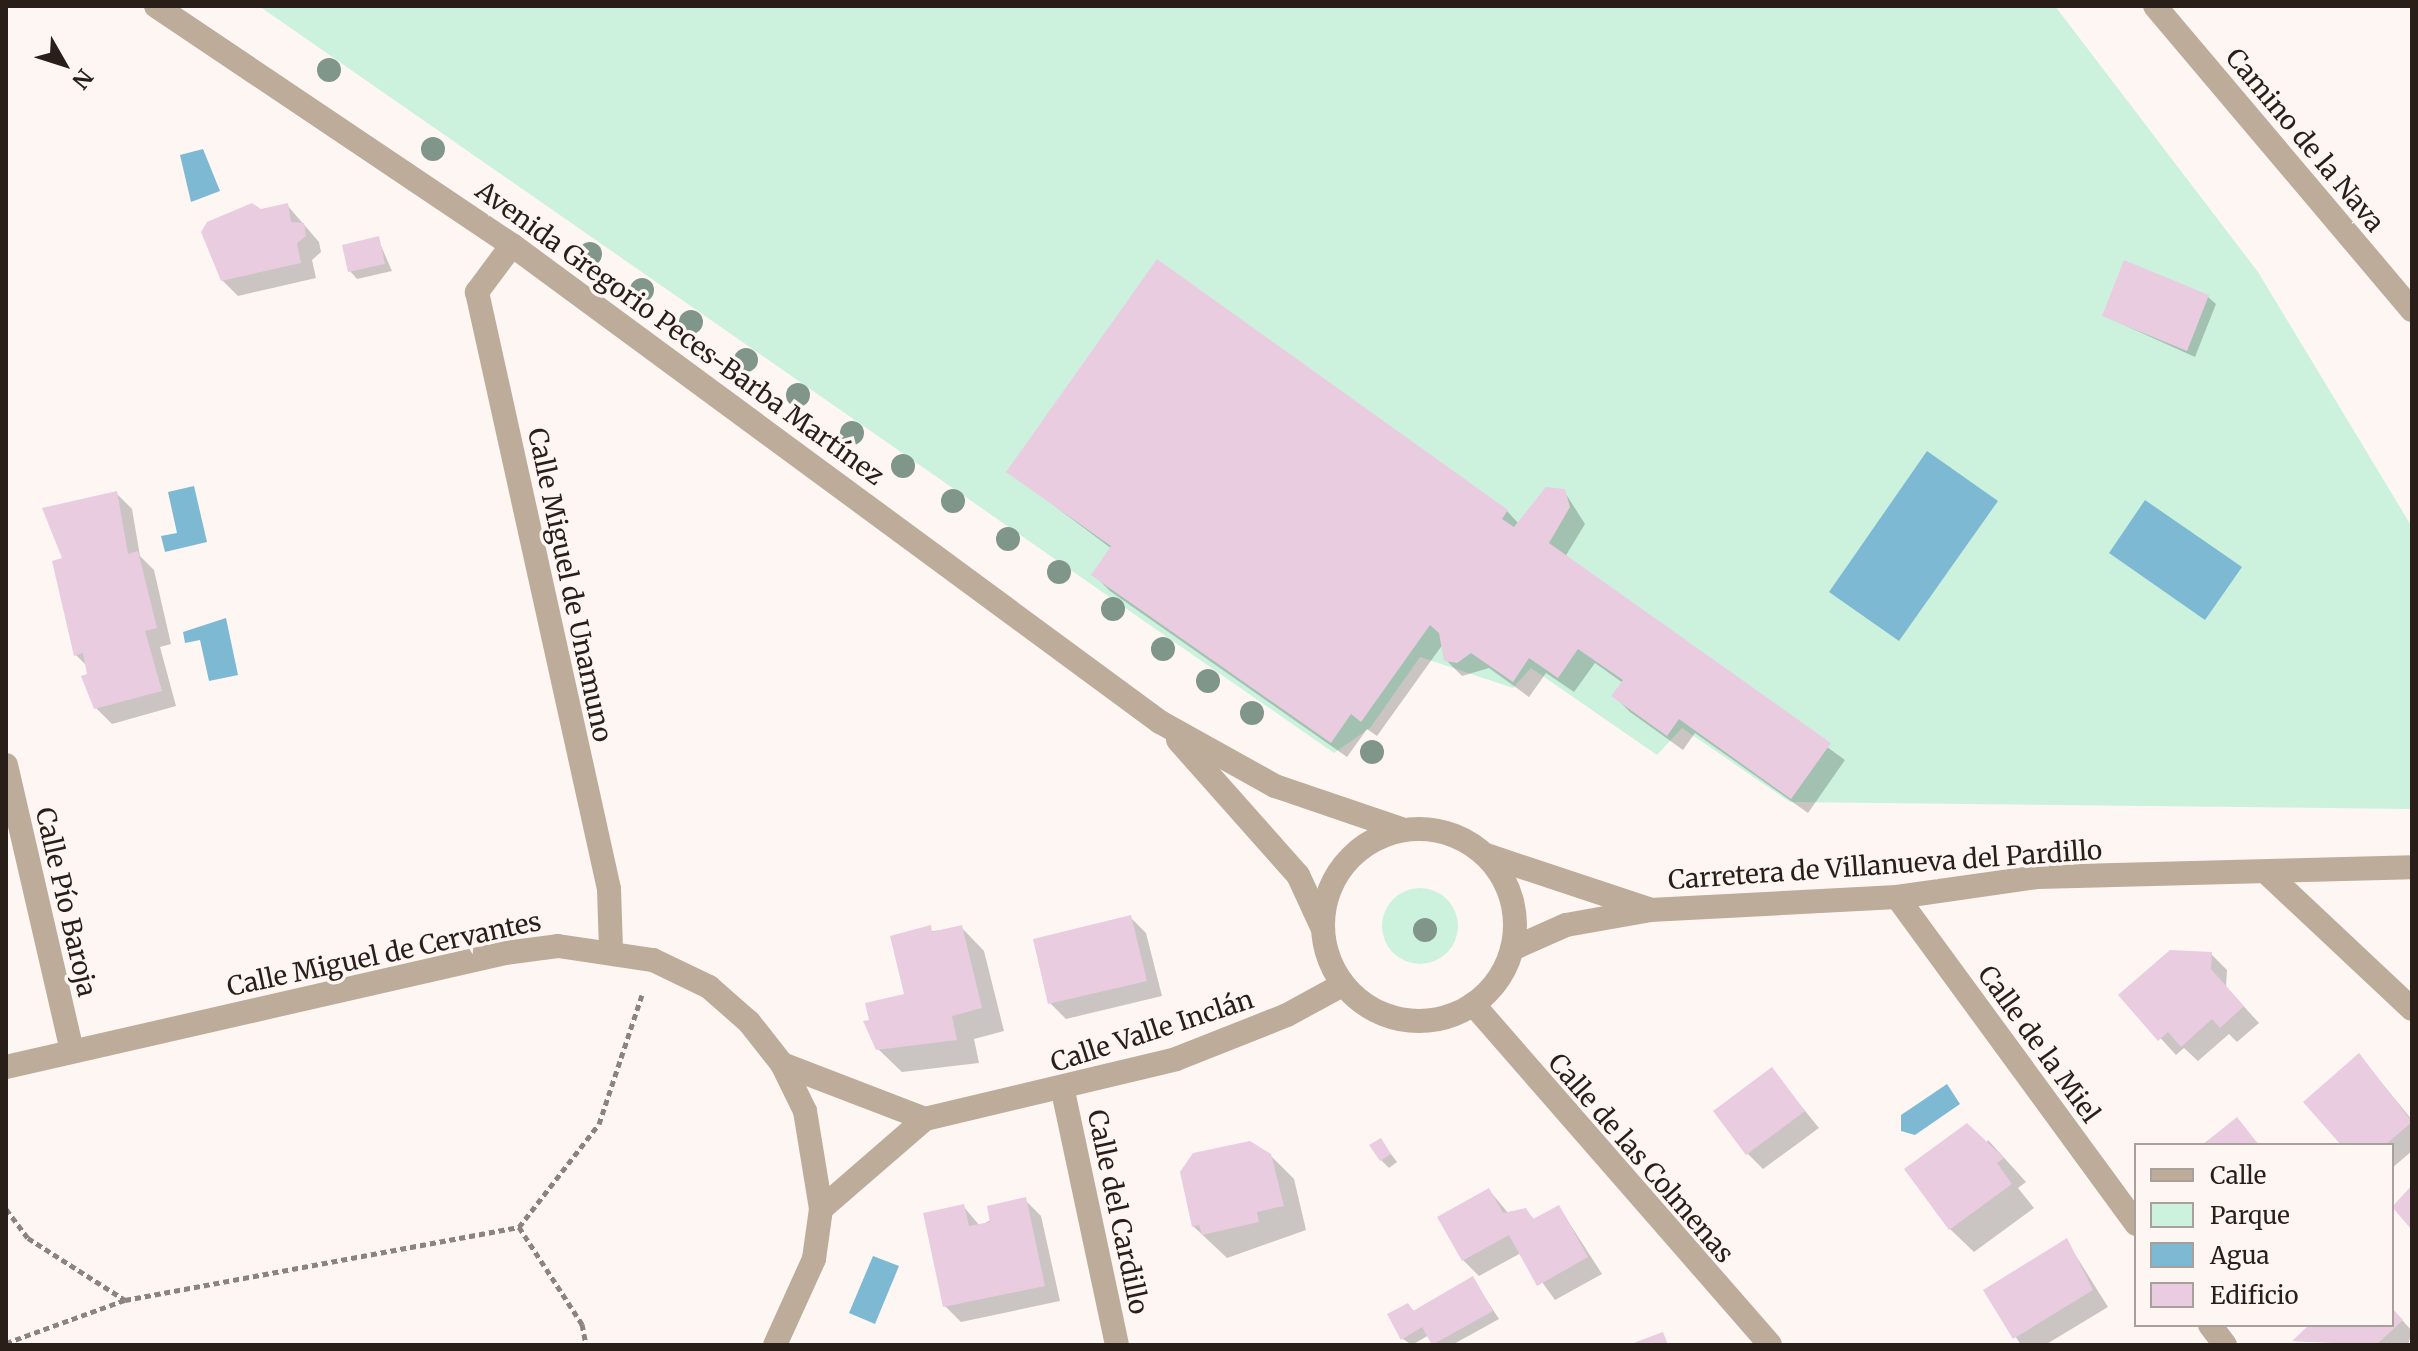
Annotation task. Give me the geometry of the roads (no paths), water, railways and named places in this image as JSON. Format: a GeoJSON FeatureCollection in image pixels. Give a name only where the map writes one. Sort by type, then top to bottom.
{"type":"FeatureCollection","features":[{"type":"Feature","properties":{"kind":"street","name":"Avenida Gregorio Peces-Barba Martínez"},"geometry":{"type":"LineString","coordinates":[[156,6],[512,245],[1160,722],[1275,786],[1401,829]]}},
{"type":"Feature","properties":{"kind":"street","name":"Camino de la Nava"},"geometry":{"type":"LineString","coordinates":[[2155,6],[2412,310]]}},
{"type":"Feature","properties":{"kind":"street","name":"Calle Miguel de Unamuno"},"geometry":{"type":"LineString","coordinates":[[512,245],[477,292],[609,889],[611,949]]}},
{"type":"Feature","properties":{"kind":"street","name":"Avenida Gregorio Peces-Barba Martínez"},"geometry":{"type":"LineString","coordinates":[[1160,722],[1298,875],[1322,927]]}},
{"type":"Feature","properties":{"kind":"street","name":"Calle Pío Baroja"},"geometry":{"type":"LineString","coordinates":[[6,765],[72,1050]]}},
{"type":"Feature","properties":{"kind":"street"},"geometry":{"type":"LineString","coordinates":[[1401,829],[1447,832],[1486,855],[1509,889],[1512,949],[1498,980],[1473,1004],[1418,1022],[1389,1017],[1342,985],[1322,927],[1336,875],[1353,854],[1401,829]]}},
{"type":"Feature","properties":{"kind":"street","name":"Carretera de Villanueva del Pardillo"},"geometry":{"type":"LineString","coordinates":[[1486,855],[1650,910]]}},
{"type":"Feature","properties":{"kind":"street","name":"Carretera de Villanueva del Pardillo"},"geometry":{"type":"LineString","coordinates":[[1512,949],[1566,925],[1650,910],[1897,897],[2038,877],[2268,874],[2412,867]]}},
{"type":"Feature","properties":{"kind":"street"},"geometry":{"type":"LineString","coordinates":[[2268,874],[2412,1009]]}},
{"type":"Feature","properties":{"kind":"street","name":"Calle de la Miel"},"geometry":{"type":"LineString","coordinates":[[1897,897],[2134,1221]]}},
{"type":"Feature","properties":{"kind":"street","name":"Calle Miguel de Cervantes"},"geometry":{"type":"LineString","coordinates":[[6,1067],[505,953],[611,949],[653,960],[709,987],[782,1064],[805,1111],[821,1209],[814,1259],[775,1345]]}},
{"type":"Feature","properties":{"kind":"street","name":"Calle Valle Inclán"},"geometry":{"type":"LineString","coordinates":[[821,1209],[925,1119],[1063,1091],[1176,1059],[1287,1015],[1342,985]]}},
{"type":"Feature","properties":{"kind":"street","name":"Calle de las Colmenas"},"geometry":{"type":"LineString","coordinates":[[1473,1004],[1770,1345]]}},
{"type":"Feature","properties":{"kind":"street"},"geometry":{"type":"LineString","coordinates":[[782,1064],[925,1119]]}},
{"type":"Feature","properties":{"kind":"street","name":"Calle del Cardillo"},"geometry":{"type":"LineString","coordinates":[[1063,1091],[1117,1345]]}},
{"type":"Feature","properties":{"kind":"street"},"geometry":{"type":"LineString","coordinates":[[2212,1327],[2225,1345]]}},
{"type":"Feature","properties":{"kind":"water"},"geometry":{"type":"Polygon","coordinates":[[[203,149],[220,191],[191,202],[180,155],[203,149]]]}},
{"type":"Feature","properties":{"kind":"water"},"geometry":{"type":"Polygon","coordinates":[[[1927,451],[1998,501],[1899,641],[1829,592],[1927,451]]]}},
{"type":"Feature","properties":{"kind":"water"},"geometry":{"type":"Polygon","coordinates":[[[194,486],[207,542],[165,552],[161,536],[177,533],[168,492],[194,486]]]}},
{"type":"Feature","properties":{"kind":"water"},"geometry":{"type":"Polygon","coordinates":[[[2145,500],[2242,567],[2205,620],[2109,553],[2145,500]]]}},
{"type":"Feature","properties":{"kind":"water"},"geometry":{"type":"Polygon","coordinates":[[[226,618],[238,675],[209,681],[200,640],[185,643],[183,632],[226,618]]]}},
{"type":"Feature","properties":{"kind":"water"},"geometry":{"type":"Polygon","coordinates":[[[1947,1084],[1960,1104],[1915,1135],[1901,1131],[1901,1115],[1947,1084]]]}},
{"type":"Feature","properties":{"kind":"water"},"geometry":{"type":"Polygon","coordinates":[[[873,1256],[899,1266],[875,1324],[849,1313],[873,1256]]]}}]}
